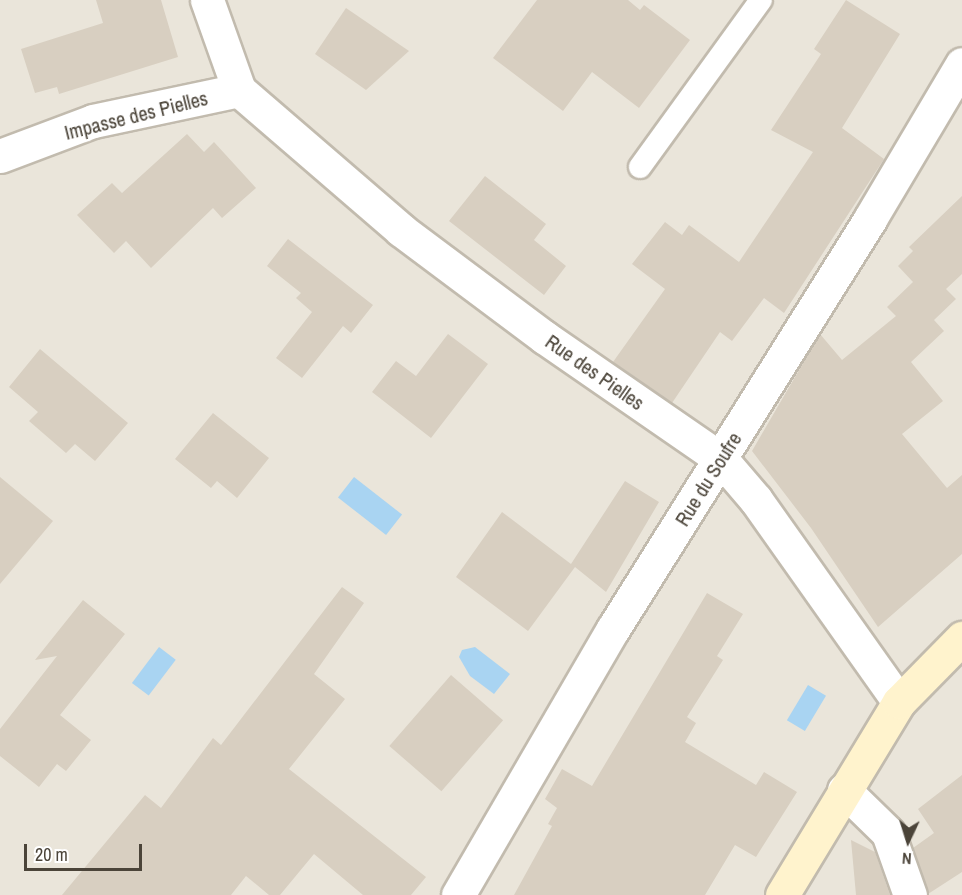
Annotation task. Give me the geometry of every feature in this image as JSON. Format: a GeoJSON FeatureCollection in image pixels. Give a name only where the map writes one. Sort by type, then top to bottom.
{"type":"FeatureCollection","features":[{"type":"Feature","properties":{"kind":"main road"},"geometry":{"type":"LineString","coordinates":[[782,895],[899,702],[962,638]]}},
{"type":"Feature","properties":{"kind":"street"},"geometry":{"type":"LineString","coordinates":[[207,0],[239,90]]}},
{"type":"Feature","properties":{"kind":"street","name":"Rue du Soufre"},"geometry":{"type":"LineString","coordinates":[[458,895],[612,628],[721,459],[962,64]]}},
{"type":"Feature","properties":{"kind":"street","name":"Impasse des Pielles"},"geometry":{"type":"LineString","coordinates":[[0,156],[93,121],[239,90]]}},
{"type":"Feature","properties":{"kind":"street","name":"Rue des Pielles"},"geometry":{"type":"LineString","coordinates":[[239,90],[402,230],[544,337],[721,459],[756,500],[899,702]]}},
{"type":"Feature","properties":{"kind":"street"},"geometry":{"type":"LineString","coordinates":[[844,790],[888,833],[910,895]]}},
{"type":"Feature","properties":{"kind":"lane"},"geometry":{"type":"LineString","coordinates":[[640,167],[760,0]]}},
{"type":"Feature","properties":{"kind":"shaded area"},"geometry":{"type":"Polygon","coordinates":[[[0,0],[962,0],[962,895],[0,895],[0,0]]]}},
{"type":"Feature","properties":{"kind":"water"},"geometry":{"type":"Polygon","coordinates":[[[354,477],[402,515],[386,535],[338,497],[354,477]]]}},
{"type":"Feature","properties":{"kind":"water"},"geometry":{"type":"Polygon","coordinates":[[[159,647],[176,660],[149,696],[132,683],[159,647]]]}},
{"type":"Feature","properties":{"kind":"water"},"geometry":{"type":"Polygon","coordinates":[[[475,647],[510,674],[494,694],[470,676],[459,657],[462,650],[475,647]]]}},
{"type":"Feature","properties":{"kind":"water"},"geometry":{"type":"Polygon","coordinates":[[[808,685],[826,696],[805,731],[787,720],[808,685]]]}},
{"type":"Feature","properties":{"kind":"building"},"geometry":{"type":"Polygon","coordinates":[[[96,0],[161,0],[178,57],[59,94],[57,87],[35,93],[21,49],[103,23],[96,0]]]}},
{"type":"Feature","properties":{"kind":"building"},"geometry":{"type":"Polygon","coordinates":[[[537,0],[628,0],[640,10],[644,5],[690,40],[639,108],[592,72],[563,111],[493,58],[537,0]]]}},
{"type":"Feature","properties":{"kind":"building"},"geometry":{"type":"Polygon","coordinates":[[[846,0],[900,34],[842,128],[884,159],[784,313],[764,298],[732,341],[720,332],[672,403],[613,362],[665,289],[632,264],[665,222],[682,235],[689,225],[739,262],[813,152],[771,130],[821,54],[814,49],[846,0]]]}},
{"type":"Feature","properties":{"kind":"building"},"geometry":{"type":"Polygon","coordinates":[[[346,8],[409,51],[366,90],[315,54],[346,8]]]}},
{"type":"Feature","properties":{"kind":"building"},"geometry":{"type":"Polygon","coordinates":[[[187,134],[204,152],[214,142],[256,188],[222,218],[213,208],[151,268],[126,241],[114,253],[77,215],[112,183],[122,193],[187,134]]]}},
{"type":"Feature","properties":{"kind":"building"},"geometry":{"type":"Polygon","coordinates":[[[485,176],[546,224],[534,240],[566,266],[544,295],[449,221],[485,176]]]}},
{"type":"Feature","properties":{"kind":"building"},"geometry":{"type":"Polygon","coordinates":[[[962,196],[962,274],[946,289],[956,299],[934,320],[944,331],[911,362],[943,401],[902,434],[947,488],[962,475],[962,554],[878,627],[811,528],[752,451],[820,334],[842,360],[896,316],[887,307],[913,282],[898,266],[913,251],[909,247],[962,196]]]}},
{"type":"Feature","properties":{"kind":"building"},"geometry":{"type":"Polygon","coordinates":[[[288,239],[373,305],[351,333],[343,326],[302,378],[276,358],[312,312],[296,298],[301,293],[267,266],[288,239]]]}},
{"type":"Feature","properties":{"kind":"building"},"geometry":{"type":"Polygon","coordinates":[[[448,334],[488,364],[431,438],[372,392],[396,361],[416,376],[448,334]]]}},
{"type":"Feature","properties":{"kind":"building"},"geometry":{"type":"Polygon","coordinates":[[[40,349],[128,423],[95,461],[75,444],[66,453],[29,421],[38,412],[9,387],[40,349]]]}},
{"type":"Feature","properties":{"kind":"building"},"geometry":{"type":"Polygon","coordinates":[[[213,413],[269,458],[237,498],[217,481],[211,488],[175,459],[213,413]]]}},
{"type":"Feature","properties":{"kind":"building"},"geometry":{"type":"Polygon","coordinates":[[[0,477],[53,521],[0,584],[0,477]]]}},
{"type":"Feature","properties":{"kind":"building"},"geometry":{"type":"Polygon","coordinates":[[[625,481],[659,502],[606,592],[575,567],[528,631],[456,577],[502,512],[571,564],[625,481]]]}},
{"type":"Feature","properties":{"kind":"building"},"geometry":{"type":"Polygon","coordinates":[[[342,587],[364,603],[314,674],[345,699],[289,769],[426,877],[411,895],[363,895],[314,854],[280,895],[269,895],[246,876],[231,895],[62,895],[145,795],[161,808],[213,738],[221,745],[342,587]]]}},
{"type":"Feature","properties":{"kind":"building"},"geometry":{"type":"Polygon","coordinates":[[[707,593],[743,614],[717,656],[723,660],[687,717],[696,723],[685,742],[756,785],[764,772],[797,792],[756,857],[735,845],[705,895],[514,895],[552,826],[548,824],[557,808],[545,799],[562,769],[592,786],[707,593]]]}},
{"type":"Feature","properties":{"kind":"building"},"geometry":{"type":"Polygon","coordinates":[[[83,600],[125,634],[60,715],[91,740],[66,771],[57,764],[39,787],[0,756],[0,729],[57,656],[35,660],[83,600]]]}},
{"type":"Feature","properties":{"kind":"building"},"geometry":{"type":"Polygon","coordinates":[[[451,675],[503,720],[441,791],[389,746],[451,675]]]}},
{"type":"Feature","properties":{"kind":"building"},"geometry":{"type":"Polygon","coordinates":[[[962,775],[962,872],[928,894],[913,848],[934,833],[918,809],[962,775]]]}},
{"type":"Feature","properties":{"kind":"building"},"geometry":{"type":"Polygon","coordinates":[[[851,840],[875,852],[890,895],[856,895],[851,840]]]}}]}
